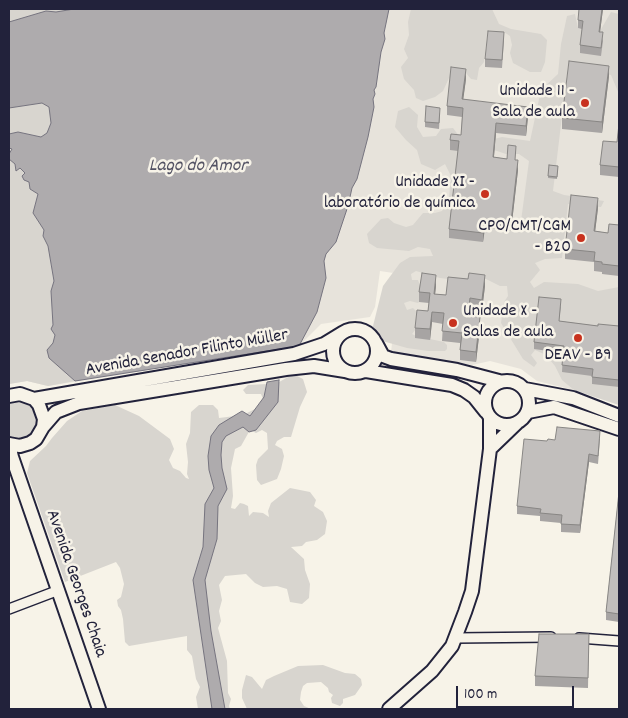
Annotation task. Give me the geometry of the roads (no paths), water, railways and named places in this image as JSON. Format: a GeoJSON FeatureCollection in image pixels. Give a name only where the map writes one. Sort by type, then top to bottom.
{"type":"FeatureCollection","features":[{"type":"Feature","properties":{"kind":"main road"},"geometry":{"type":"LineString","coordinates":[[498,382],[457,370],[391,360],[384,356],[370,334],[359,329],[342,333],[334,345],[333,353],[339,366],[345,371],[352,373],[366,371],[452,386],[464,390],[474,397],[488,415],[503,425],[517,423]]}},
{"type":"Feature","properties":{"kind":"main road","name":"Avenida Senador Filinto Müller"},"geometry":{"type":"LineString","coordinates":[[9,396],[20,394],[34,399],[294,354],[324,344],[342,333]]}},
{"type":"Feature","properties":{"kind":"main road"},"geometry":{"type":"LineString","coordinates":[[366,371],[375,361],[376,342]]}},
{"type":"Feature","properties":{"kind":"main road","name":"Avenida Senador Filinto Müller"},"geometry":{"type":"LineString","coordinates":[[30,443],[36,439],[43,427],[56,412],[79,403],[286,369],[314,366],[345,371]]}},
{"type":"Feature","properties":{"kind":"main road"},"geometry":{"type":"LineString","coordinates":[[389,709],[432,671],[456,638],[472,591],[490,449],[491,432],[485,397],[492,385],[506,380],[513,381],[520,384],[529,396],[528,412],[490,449]]}},
{"type":"Feature","properties":{"kind":"main road"},"geometry":{"type":"LineString","coordinates":[[525,389],[573,398],[619,416]]}},
{"type":"Feature","properties":{"kind":"main road"},"geometry":{"type":"LineString","coordinates":[[34,399],[43,412],[43,427]]}},
{"type":"Feature","properties":{"kind":"main road"},"geometry":{"type":"LineString","coordinates":[[528,412],[554,407],[619,429]]}},
{"type":"Feature","properties":{"kind":"main road"},"geometry":{"type":"LineString","coordinates":[[9,444],[20,446],[30,443]]}},
{"type":"Feature","properties":{"kind":"main road"},"geometry":{"type":"LineString","coordinates":[[17,470],[21,456],[30,443]]}},
{"type":"Feature","properties":{"kind":"main road","name":"Avenida Georges Chaia"},"geometry":{"type":"LineString","coordinates":[[9,444],[99,709]]}},
{"type":"Feature","properties":{"kind":"street"},"geometry":{"type":"LineString","coordinates":[[9,609],[59,590]]}},
{"type":"Feature","properties":{"kind":"street"},"geometry":{"type":"LineString","coordinates":[[456,638],[561,637]]}},
{"type":"Feature","properties":{"kind":"street"},"geometry":{"type":"LineString","coordinates":[[571,638],[619,641]]}},
{"type":"Feature","properties":{"kind":"water","name":"Lago do Amor"},"geometry":{"type":"Polygon","coordinates":[[[74,9],[389,9],[384,33],[385,39],[374,90],[374,107],[357,179],[352,188],[336,242],[326,254],[324,261],[326,278],[317,312],[299,346],[75,381],[49,358],[47,350],[53,343],[55,335],[51,329],[53,325],[51,291],[54,281],[48,246],[43,236],[44,230],[33,213],[38,194],[30,189],[29,182],[24,180],[22,176],[25,173],[20,168],[16,171],[15,164],[9,159],[12,149],[9,148],[9,134],[18,132],[41,137],[47,133],[51,123],[49,107],[42,103],[9,108],[9,22],[46,11],[56,12],[74,9]]]}},
{"type":"Feature","properties":{"kind":"water"},"geometry":{"type":"Polygon","coordinates":[[[279,380],[278,402],[256,430],[249,432],[243,427],[226,436],[222,442],[222,468],[227,489],[218,506],[217,539],[205,580],[211,631],[225,709],[212,709],[193,580],[203,547],[205,504],[214,488],[209,470],[208,456],[211,436],[219,425],[242,411],[250,416],[264,397],[267,382],[279,380]]]}},
{"type":"Feature","properties":{"kind":"place","name":"Unidade 11 - Sala de aula"},"geometry":{"type":"Point","coordinates":[585,103]}},
{"type":"Feature","properties":{"kind":"place","name":"Unidade XI - laboratório de química"},"geometry":{"type":"Point","coordinates":[485,194]}},
{"type":"Feature","properties":{"kind":"place","name":"CPO/CMT/CGM - B20"},"geometry":{"type":"Point","coordinates":[581,238]}},
{"type":"Feature","properties":{"kind":"place","name":"Unidade X - Salas de aula"},"geometry":{"type":"Point","coordinates":[453,323]}},
{"type":"Feature","properties":{"kind":"place","name":"DEAV - B9"},"geometry":{"type":"Point","coordinates":[578,338]}}]}
